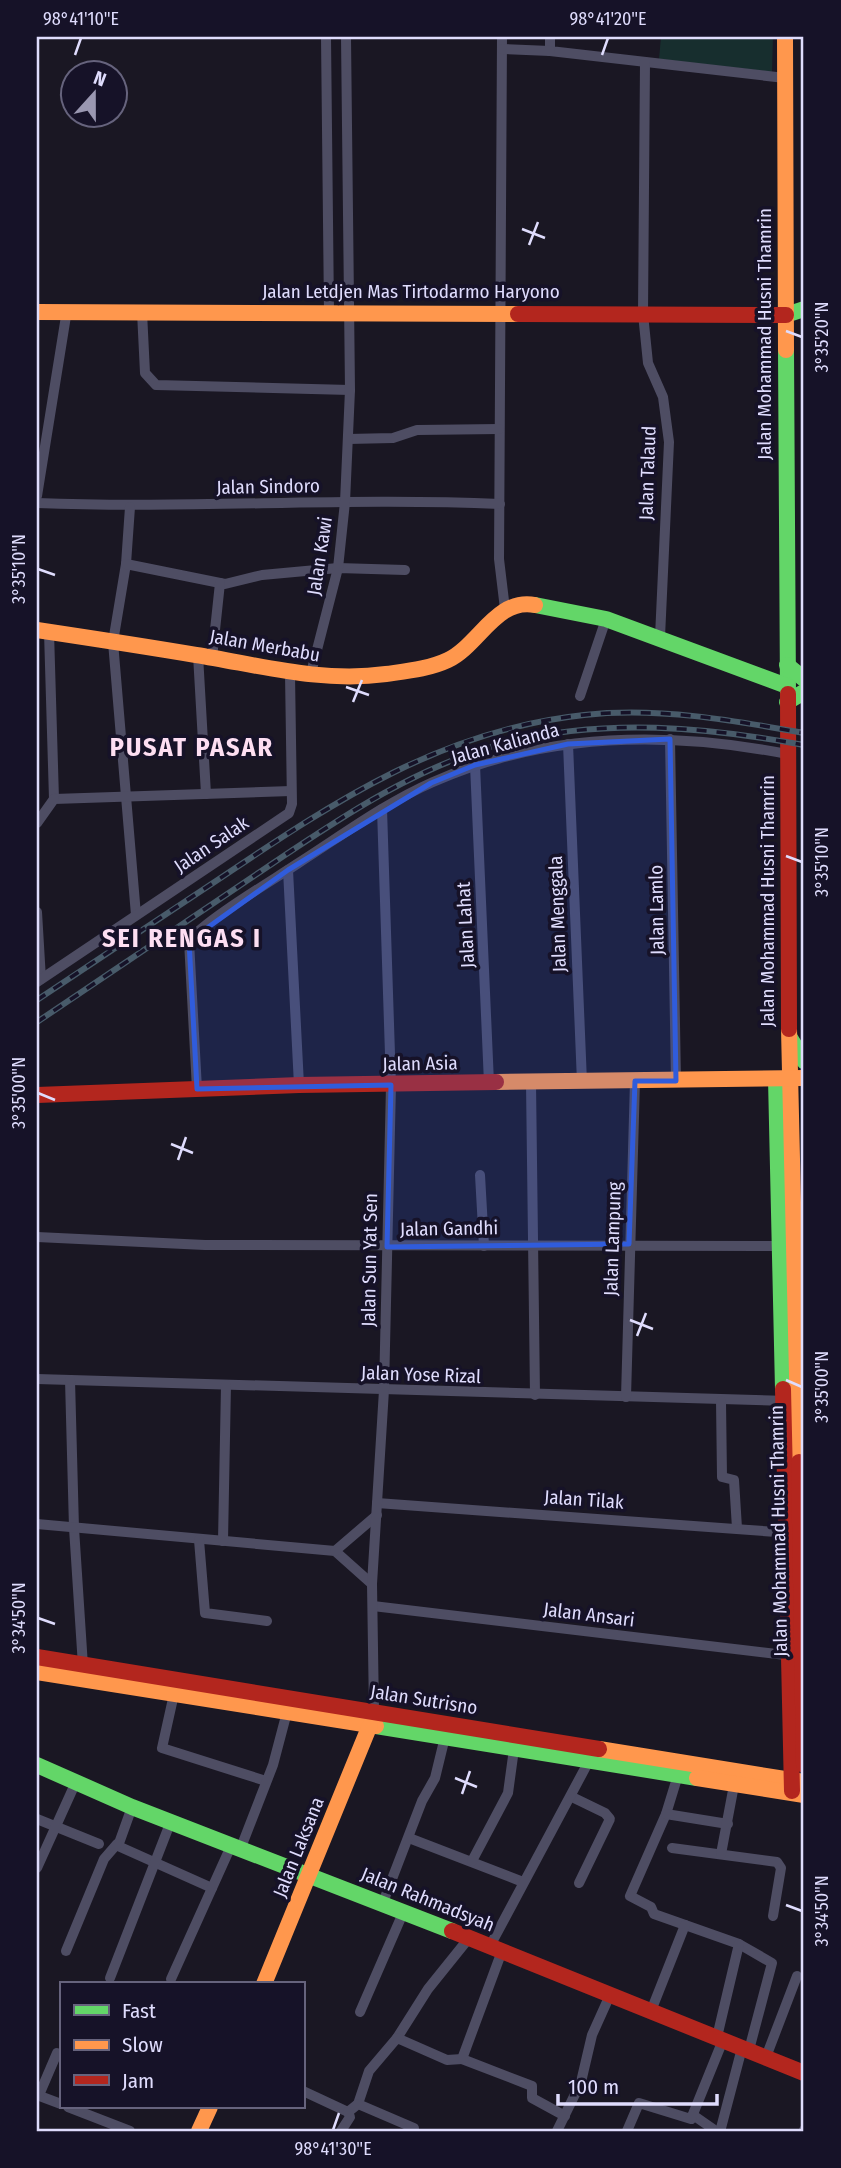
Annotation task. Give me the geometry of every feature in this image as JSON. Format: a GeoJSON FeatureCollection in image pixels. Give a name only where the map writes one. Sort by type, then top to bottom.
{"type":"FeatureCollection","features":[{"type":"Feature","properties":{"kind":"main road","name":"Jalan Mohammad Husni Thamrin"},"geometry":{"type":"LineString","coordinates":[[785,37],[787,754],[792,1243],[789,1338],[801,1457],[795,1533]]}},
{"type":"Feature","properties":{"kind":"main road"},"geometry":{"type":"LineString","coordinates":[[786,315],[804,309]]}},
{"type":"Feature","properties":{"kind":"main road","name":"Jalan Letdjen Mas Tirtodarmo Haryono"},"geometry":{"type":"LineString","coordinates":[[37,312],[67,310],[786,315]]}},
{"type":"Feature","properties":{"kind":"main road"},"geometry":{"type":"LineString","coordinates":[[786,315],[804,320]]}},
{"type":"Feature","properties":{"kind":"main road"},"geometry":{"type":"LineString","coordinates":[[505,609],[518,604],[538,604],[606,619],[660,637],[787,694],[804,692]]}},
{"type":"Feature","properties":{"kind":"main road","name":"Jalan Merbabu"},"geometry":{"type":"LineString","coordinates":[[43,631],[205,656],[310,677],[372,676],[438,665],[462,651],[505,609]]}},
{"type":"Feature","properties":{"kind":"main road"},"geometry":{"type":"LineString","coordinates":[[787,665],[804,679]]}},
{"type":"Feature","properties":{"kind":"main road"},"geometry":{"type":"LineString","coordinates":[[789,1036],[804,1061]]}},
{"type":"Feature","properties":{"kind":"main road","name":"Jalan Asia"},"geometry":{"type":"LineString","coordinates":[[37,1095],[299,1085],[790,1078]]}},
{"type":"Feature","properties":{"kind":"main road","name":"Jalan Mohammad Husni Thamrin"},"geometry":{"type":"LineString","coordinates":[[795,1399],[795,1533],[798,1553],[794,1656],[798,1788]]}},
{"type":"Feature","properties":{"kind":"main road","name":"Jalan Mohammad Husni Thamrin"},"geometry":{"type":"LineString","coordinates":[[794,1656],[804,1765]]}},
{"type":"Feature","properties":{"kind":"main road","name":"Jalan Sutrisno"},"geometry":{"type":"LineString","coordinates":[[37,1657],[372,1718],[798,1788]]}},
{"type":"Feature","properties":{"kind":"main road","name":"Jalan Sutrisno"},"geometry":{"type":"LineString","coordinates":[[37,1672],[287,1712],[372,1718],[445,1737],[590,1759],[733,1785],[798,1788]]}},
{"type":"Feature","properties":{"kind":"main road","name":"Jalan Laksana"},"geometry":{"type":"LineString","coordinates":[[265,1982],[372,1718]]}},
{"type":"Feature","properties":{"kind":"main road","name":"Jalan Rahmadsyah"},"geometry":{"type":"LineString","coordinates":[[37,1765],[132,1807],[235,1848],[309,1873],[382,1905],[804,2073]]}},
{"type":"Feature","properties":{"kind":"main road"},"geometry":{"type":"LineString","coordinates":[[198,2131],[210,2108]]}},
{"type":"Feature","properties":{"kind":"street"},"geometry":{"type":"LineString","coordinates":[[327,37],[330,312]]}},
{"type":"Feature","properties":{"kind":"street","name":"Jalan Kawi"},"geometry":{"type":"LineString","coordinates":[[310,677],[338,568],[345,502],[350,390],[346,37]]}},
{"type":"Feature","properties":{"kind":"street"},"geometry":{"type":"LineString","coordinates":[[502,37],[499,559],[505,609]]}},
{"type":"Feature","properties":{"kind":"street"},"geometry":{"type":"LineString","coordinates":[[550,37],[550,51]]}},
{"type":"Feature","properties":{"kind":"street"},"geometry":{"type":"LineString","coordinates":[[502,49],[550,51],[785,78]]}},
{"type":"Feature","properties":{"kind":"street","name":"Jalan Talaud"},"geometry":{"type":"LineString","coordinates":[[645,62],[643,314],[649,368],[663,397],[668,423],[660,637]]}},
{"type":"Feature","properties":{"kind":"street"},"geometry":{"type":"LineString","coordinates":[[37,496],[67,310]]}},
{"type":"Feature","properties":{"kind":"street"},"geometry":{"type":"LineString","coordinates":[[142,312],[145,373],[156,385],[350,390]]}},
{"type":"Feature","properties":{"kind":"street"},"geometry":{"type":"LineString","coordinates":[[348,439],[393,438],[416,430],[499,429]]}},
{"type":"Feature","properties":{"kind":"street","name":"Jalan Sindoro"},"geometry":{"type":"LineString","coordinates":[[37,503],[130,506],[345,502],[500,504]]}},
{"type":"Feature","properties":{"kind":"street"},"geometry":{"type":"LineString","coordinates":[[130,506],[126,564],[113,642],[135,915]]}},
{"type":"Feature","properties":{"kind":"street"},"geometry":{"type":"LineString","coordinates":[[126,564],[220,583],[262,575],[338,568],[405,570]]}},
{"type":"Feature","properties":{"kind":"street"},"geometry":{"type":"LineString","coordinates":[[206,794],[205,656],[220,583]]}},
{"type":"Feature","properties":{"kind":"street"},"geometry":{"type":"LineString","coordinates":[[580,696],[606,619]]}},
{"type":"Feature","properties":{"kind":"street"},"geometry":{"type":"LineString","coordinates":[[37,823],[54,799],[43,631]]}},
{"type":"Feature","properties":{"kind":"street","name":"Jalan Salak"},"geometry":{"type":"LineString","coordinates":[[39,980],[289,813],[290,674]]}},
{"type":"Feature","properties":{"kind":"street","name":"Jalan Kalianda"},"geometry":{"type":"LineString","coordinates":[[197,1089],[188,947],[193,936],[382,809],[431,783],[475,765],[568,744],[610,739],[670,739],[740,745],[787,754]]}},
{"type":"Feature","properties":{"kind":"street","name":"Jalan Lamlo"},"geometry":{"type":"LineString","coordinates":[[670,739],[676,1081]]}},
{"type":"Feature","properties":{"kind":"street","name":"Jalan Menggala"},"geometry":{"type":"LineString","coordinates":[[568,744],[582,1082]]}},
{"type":"Feature","properties":{"kind":"street","name":"Jalan Lahat"},"geometry":{"type":"LineString","coordinates":[[475,765],[489,1083]]}},
{"type":"Feature","properties":{"kind":"street"},"geometry":{"type":"LineString","coordinates":[[54,799],[291,791]]}},
{"type":"Feature","properties":{"kind":"street","name":"Jalan Sun Yat Sen"},"geometry":{"type":"LineString","coordinates":[[372,1718],[372,1584],[384,1390],[391,1085],[382,809]]}},
{"type":"Feature","properties":{"kind":"street"},"geometry":{"type":"LineString","coordinates":[[288,870],[299,1085]]}},
{"type":"Feature","properties":{"kind":"street"},"geometry":{"type":"LineString","coordinates":[[37,912],[39,980]]}},
{"type":"Feature","properties":{"kind":"street","name":"Jalan Lampung"},"geometry":{"type":"LineString","coordinates":[[625,1398],[635,1082]]}},
{"type":"Feature","properties":{"kind":"street"},"geometry":{"type":"LineString","coordinates":[[531,1083],[535,1395]]}},
{"type":"Feature","properties":{"kind":"street"},"geometry":{"type":"LineString","coordinates":[[480,1175],[484,1245]]}},
{"type":"Feature","properties":{"kind":"street","name":"Jalan Gandhi"},"geometry":{"type":"LineString","coordinates":[[37,1237],[205,1245],[387,1247],[792,1243]]}},
{"type":"Feature","properties":{"kind":"street","name":"Jalan Yose Rizal"},"geometry":{"type":"LineString","coordinates":[[37,1380],[721,1401],[795,1399]]}},
{"type":"Feature","properties":{"kind":"street"},"geometry":{"type":"LineString","coordinates":[[70,1381],[74,1528],[83,1666]]}},
{"type":"Feature","properties":{"kind":"street"},"geometry":{"type":"LineString","coordinates":[[223,1541],[226,1385]]}},
{"type":"Feature","properties":{"kind":"street"},"geometry":{"type":"LineString","coordinates":[[721,1401],[722,1477],[734,1480],[737,1528]]}},
{"type":"Feature","properties":{"kind":"street","name":"Jalan Tilak"},"geometry":{"type":"LineString","coordinates":[[377,1503],[795,1533]]}},
{"type":"Feature","properties":{"kind":"street"},"geometry":{"type":"LineString","coordinates":[[335,1551],[377,1516]]}},
{"type":"Feature","properties":{"kind":"street"},"geometry":{"type":"LineString","coordinates":[[37,1524],[335,1551],[372,1584]]}},
{"type":"Feature","properties":{"kind":"street"},"geometry":{"type":"LineString","coordinates":[[199,1540],[205,1613],[267,1621]]}},
{"type":"Feature","properties":{"kind":"street","name":"Jalan Ansari"},"geometry":{"type":"LineString","coordinates":[[373,1606],[794,1656]]}},
{"type":"Feature","properties":{"kind":"street"},"geometry":{"type":"LineString","coordinates":[[174,1694],[162,1748],[266,1781]]}},
{"type":"Feature","properties":{"kind":"street"},"geometry":{"type":"LineString","coordinates":[[171,1979],[212,1888],[235,1848],[266,1781],[287,1712]]}},
{"type":"Feature","properties":{"kind":"street"},"geometry":{"type":"LineString","coordinates":[[382,1905],[435,1778],[445,1737]]}},
{"type":"Feature","properties":{"kind":"street"},"geometry":{"type":"LineString","coordinates":[[472,1861],[508,1793],[514,1749]]}},
{"type":"Feature","properties":{"kind":"street"},"geometry":{"type":"LineString","coordinates":[[462,2059],[496,1949],[523,1882],[572,1797],[590,1759]]}},
{"type":"Feature","properties":{"kind":"street"},"geometry":{"type":"LineString","coordinates":[[678,1775],[666,1814],[630,1896],[651,1907],[654,1914],[739,1944],[772,1963],[718,2130],[693,2115]]}},
{"type":"Feature","properties":{"kind":"street"},"geometry":{"type":"LineString","coordinates":[[37,1868],[75,1784]]}},
{"type":"Feature","properties":{"kind":"street"},"geometry":{"type":"LineString","coordinates":[[721,1854],[733,1785]]}},
{"type":"Feature","properties":{"kind":"street"},"geometry":{"type":"LineString","coordinates":[[572,1797],[604,1813],[610,1819],[579,1884]]}},
{"type":"Feature","properties":{"kind":"street"},"geometry":{"type":"LineString","coordinates":[[66,1951],[104,1859],[117,1844],[132,1807]]}},
{"type":"Feature","properties":{"kind":"street"},"geometry":{"type":"LineString","coordinates":[[666,1814],[727,1824]]}},
{"type":"Feature","properties":{"kind":"street"},"geometry":{"type":"LineString","coordinates":[[37,1819],[99,1844]]}},
{"type":"Feature","properties":{"kind":"street"},"geometry":{"type":"LineString","coordinates":[[110,1978],[171,1821]]}},
{"type":"Feature","properties":{"kind":"street"},"geometry":{"type":"LineString","coordinates":[[409,1838],[523,1882]]}},
{"type":"Feature","properties":{"kind":"street"},"geometry":{"type":"LineString","coordinates":[[117,1844],[212,1888]]}},
{"type":"Feature","properties":{"kind":"street"},"geometry":{"type":"LineString","coordinates":[[672,1848],[771,1860],[780,1865],[773,1916]]}},
{"type":"Feature","properties":{"kind":"street"},"geometry":{"type":"LineString","coordinates":[[360,2012],[403,1913]]}},
{"type":"Feature","properties":{"kind":"street"},"geometry":{"type":"LineString","coordinates":[[651,2011],[685,1925]]}},
{"type":"Feature","properties":{"kind":"street"},"geometry":{"type":"LineString","coordinates":[[348,2112],[358,2104],[369,2071],[397,2038],[428,1989],[468,1938]]}},
{"type":"Feature","properties":{"kind":"street"},"geometry":{"type":"LineString","coordinates":[[627,2131],[639,2103],[688,2121],[693,2115],[720,2039],[739,1944]]}},
{"type":"Feature","properties":{"kind":"street"},"geometry":{"type":"LineString","coordinates":[[766,2057],[797,1976]]}},
{"type":"Feature","properties":{"kind":"street"},"geometry":{"type":"LineString","coordinates":[[557,2131],[581,2082],[592,2035],[610,1995]]}},
{"type":"Feature","properties":{"kind":"street"},"geometry":{"type":"LineString","coordinates":[[397,2038],[447,2060],[462,2059],[532,2086],[532,2098],[565,2116]]}},
{"type":"Feature","properties":{"kind":"street"},"geometry":{"type":"LineString","coordinates":[[60,2054],[57,2053],[38,2095],[60,2104]]}},
{"type":"Feature","properties":{"kind":"street"},"geometry":{"type":"LineString","coordinates":[[304,2091],[348,2112],[350,2117],[341,2131]]}},
{"type":"Feature","properties":{"kind":"street"},"geometry":{"type":"LineString","coordinates":[[358,2104],[414,2128]]}},
{"type":"Feature","properties":{"kind":"street"},"geometry":{"type":"LineString","coordinates":[[71,2108],[130,2131]]}},
{"type":"Feature","properties":{"kind":"highlighted area"},"geometry":{"type":"Polygon","coordinates":[[[670,739],[676,1081],[635,1081],[629,1244],[387,1247],[391,1085],[197,1089],[189,941],[288,870],[431,783],[475,765],[568,744],[670,739]]]}},
{"type":"Feature","properties":{"kind":"green space"},"geometry":{"type":"Polygon","coordinates":[[[661,37],[773,37],[772,72],[659,59],[661,37]]]}},
{"type":"Feature","properties":{"kind":"railway"},"geometry":{"type":"LineString","coordinates":[[37,1000],[307,821],[393,773],[484,736],[532,723],[612,713],[722,719],[804,733]]}},
{"type":"Feature","properties":{"kind":"railway"},"geometry":{"type":"LineString","coordinates":[[37,1022],[341,818],[405,782],[473,753],[546,734],[620,728],[693,730],[804,745]]}},
{"type":"Feature","properties":{"kind":"traffic: fast"},"geometry":{"type":"LineString","coordinates":[[786,315],[804,309]]}},
{"type":"Feature","properties":{"kind":"traffic: fast"},"geometry":{"type":"LineString","coordinates":[[786,350],[788,694]]}},
{"type":"Feature","properties":{"kind":"traffic: fast"},"geometry":{"type":"LineString","coordinates":[[535,605],[606,619],[787,686]]}},
{"type":"Feature","properties":{"kind":"traffic: fast"},"geometry":{"type":"LineString","coordinates":[[787,665],[804,679]]}},
{"type":"Feature","properties":{"kind":"traffic: fast"},"geometry":{"type":"LineString","coordinates":[[787,702],[804,692]]}},
{"type":"Feature","properties":{"kind":"traffic: fast"},"geometry":{"type":"LineString","coordinates":[[790,1038],[804,1061]]}},
{"type":"Feature","properties":{"kind":"traffic: fast"},"geometry":{"type":"LineString","coordinates":[[776,1079],[783,1389]]}},
{"type":"Feature","properties":{"kind":"traffic: fast"},"geometry":{"type":"LineString","coordinates":[[376,1726],[697,1778]]}},
{"type":"Feature","properties":{"kind":"traffic: fast"},"geometry":{"type":"LineString","coordinates":[[37,1765],[132,1807],[452,1931]]}},
{"type":"Feature","properties":{"kind":"traffic: slow"},"geometry":{"type":"LineString","coordinates":[[785,37],[786,350]]}},
{"type":"Feature","properties":{"kind":"traffic: slow"},"geometry":{"type":"LineString","coordinates":[[37,312],[518,314]]}},
{"type":"Feature","properties":{"kind":"traffic: slow"},"geometry":{"type":"LineString","coordinates":[[37,630],[290,672],[362,676],[410,671],[441,663],[459,653],[510,608],[522,604],[535,605]]}},
{"type":"Feature","properties":{"kind":"traffic: slow"},"geometry":{"type":"LineString","coordinates":[[789,1029],[799,1462]]}},
{"type":"Feature","properties":{"kind":"traffic: slow"},"geometry":{"type":"LineString","coordinates":[[496,1082],[804,1078]]}},
{"type":"Feature","properties":{"kind":"traffic: slow"},"geometry":{"type":"LineString","coordinates":[[37,1672],[376,1726]]}},
{"type":"Feature","properties":{"kind":"traffic: slow"},"geometry":{"type":"LineString","coordinates":[[265,1982],[370,1725]]}},
{"type":"Feature","properties":{"kind":"traffic: slow"},"geometry":{"type":"LineString","coordinates":[[599,1749],[804,1782]]}},
{"type":"Feature","properties":{"kind":"traffic: slow"},"geometry":{"type":"LineString","coordinates":[[697,1778],[804,1795]]}},
{"type":"Feature","properties":{"kind":"traffic: slow"},"geometry":{"type":"LineString","coordinates":[[199,2131],[210,2108]]}},
{"type":"Feature","properties":{"kind":"traffic: jam"},"geometry":{"type":"LineString","coordinates":[[518,314],[786,315]]}},
{"type":"Feature","properties":{"kind":"traffic: jam"},"geometry":{"type":"LineString","coordinates":[[788,694],[789,1029]]}},
{"type":"Feature","properties":{"kind":"traffic: jam"},"geometry":{"type":"LineString","coordinates":[[37,1095],[299,1085],[496,1082]]}},
{"type":"Feature","properties":{"kind":"traffic: jam"},"geometry":{"type":"LineString","coordinates":[[783,1389],[792,1791]]}},
{"type":"Feature","properties":{"kind":"traffic: jam"},"geometry":{"type":"LineString","coordinates":[[799,1462],[804,1765]]}},
{"type":"Feature","properties":{"kind":"traffic: jam"},"geometry":{"type":"LineString","coordinates":[[37,1657],[599,1749]]}},
{"type":"Feature","properties":{"kind":"traffic: jam"},"geometry":{"type":"LineString","coordinates":[[452,1931],[804,2073]]}},
{"type":"Feature","properties":{"kind":"district","name":"PUSAT PASAR"},"geometry":{"type":"Point","coordinates":[192,747]}},
{"type":"Feature","properties":{"kind":"district","name":"SEI RENGAS I"},"geometry":{"type":"Point","coordinates":[182,938]}}]}
